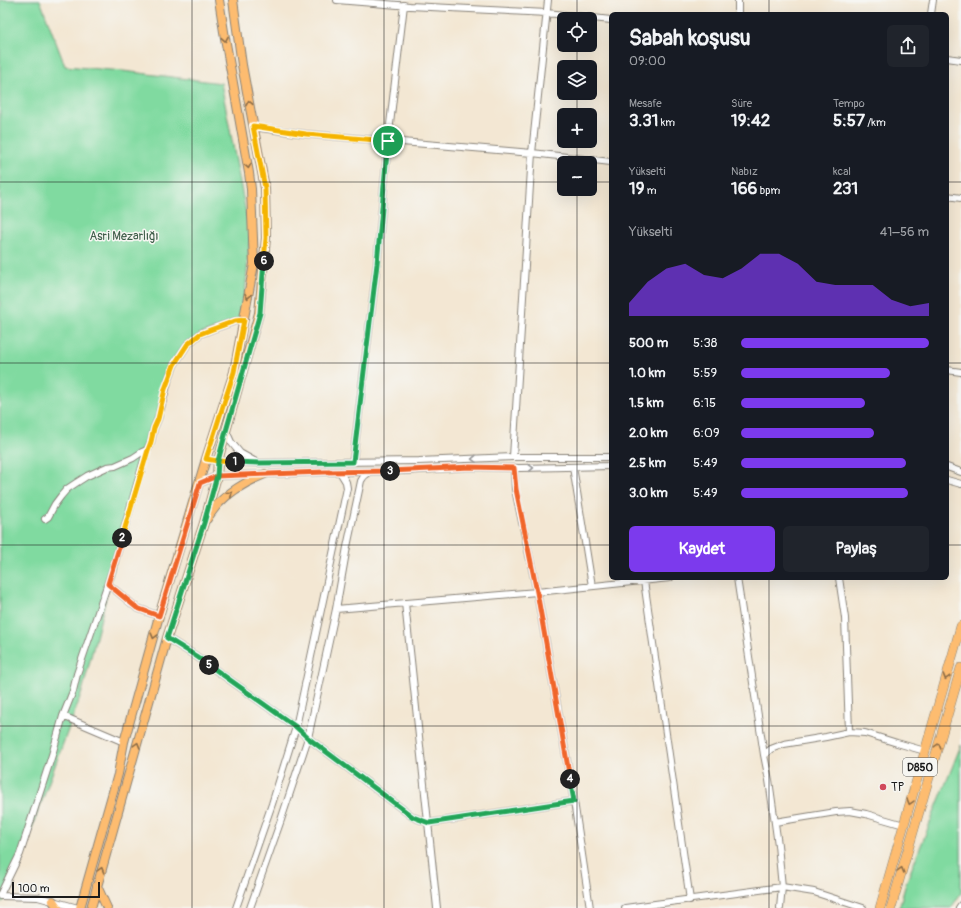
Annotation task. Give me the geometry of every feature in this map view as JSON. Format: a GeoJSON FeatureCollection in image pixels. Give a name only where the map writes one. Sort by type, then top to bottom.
{"type":"FeatureCollection","features":[{"type":"Feature","properties":{"kind":"highway","name":"D850"},"geometry":{"type":"LineString","coordinates":[[880,908],[961,626]]}},
{"type":"Feature","properties":{"kind":"highway","name":"D850"},"geometry":{"type":"LineString","coordinates":[[891,908],[961,668]]}},
{"type":"Feature","properties":{"kind":"main road"},"geometry":{"type":"LineString","coordinates":[[79,908],[118,774],[124,742],[159,616],[206,459],[234,372],[254,264],[251,189],[219,0]]}},
{"type":"Feature","properties":{"kind":"main road"},"geometry":{"type":"LineString","coordinates":[[90,908],[167,638],[204,523],[217,476],[218,461],[226,431],[260,313],[266,238],[265,188],[242,65],[233,0]]}},
{"type":"Feature","properties":{"kind":"main road"},"geometry":{"type":"LineString","coordinates":[[204,523],[218,504],[237,488],[252,479],[265,474]]}},
{"type":"Feature","properties":{"kind":"main road"},"geometry":{"type":"LineString","coordinates":[[97,886],[107,908]]}},
{"type":"Feature","properties":{"kind":"main road"},"geometry":{"type":"LineString","coordinates":[[53,901],[58,908]]}},
{"type":"Feature","properties":{"kind":"street"},"geometry":{"type":"LineString","coordinates":[[337,0],[547,13],[609,20]]}},
{"type":"Feature","properties":{"kind":"street"},"geometry":{"type":"LineString","coordinates":[[513,457],[532,153],[548,0]]}},
{"type":"Feature","properties":{"kind":"street"},"geometry":{"type":"LineString","coordinates":[[738,0],[738,12]]}},
{"type":"Feature","properties":{"kind":"street"},"geometry":{"type":"LineString","coordinates":[[931,12],[934,0]]}},
{"type":"Feature","properties":{"kind":"street"},"geometry":{"type":"LineString","coordinates":[[353,462],[377,264],[388,141],[404,5]]}},
{"type":"Feature","properties":{"kind":"street"},"geometry":{"type":"LineString","coordinates":[[949,58],[961,60]]}},
{"type":"Feature","properties":{"kind":"street"},"geometry":{"type":"LineString","coordinates":[[253,126],[306,134],[532,153],[609,162]]}},
{"type":"Feature","properties":{"kind":"street"},"geometry":{"type":"LineString","coordinates":[[949,196],[961,198]]}},
{"type":"Feature","properties":{"kind":"street"},"geometry":{"type":"LineString","coordinates":[[79,908],[38,897],[0,896],[20,854],[63,716],[73,691],[77,674],[108,584],[154,428],[158,419],[165,389],[174,365],[187,345],[200,334],[235,321],[244,320]]}},
{"type":"Feature","properties":{"kind":"street"},"geometry":{"type":"LineString","coordinates":[[949,370],[961,372]]}},
{"type":"Feature","properties":{"kind":"street"},"geometry":{"type":"LineString","coordinates":[[226,431],[231,442],[240,453],[258,463]]}},
{"type":"Feature","properties":{"kind":"street"},"geometry":{"type":"LineString","coordinates":[[45,519],[48,517],[55,504],[67,489],[87,476],[107,467],[115,466],[148,450]]}},
{"type":"Feature","properties":{"kind":"street"},"geometry":{"type":"LineString","coordinates":[[206,459],[258,463],[419,461],[513,457],[609,457]]}},
{"type":"Feature","properties":{"kind":"street"},"geometry":{"type":"LineString","coordinates":[[200,483],[217,476],[265,474],[403,471],[470,467],[514,468],[609,466]]}},
{"type":"Feature","properties":{"kind":"street"},"geometry":{"type":"LineString","coordinates":[[573,467],[592,586]]}},
{"type":"Feature","properties":{"kind":"street"},"geometry":{"type":"LineString","coordinates":[[514,468],[516,489],[537,592],[574,801],[590,908]]}},
{"type":"Feature","properties":{"kind":"street"},"geometry":{"type":"LineString","coordinates":[[949,469],[961,472]]}},
{"type":"Feature","properties":{"kind":"street"},"geometry":{"type":"LineString","coordinates":[[236,908],[272,804],[296,727],[347,488],[346,482],[340,472]]}},
{"type":"Feature","properties":{"kind":"street"},"geometry":{"type":"LineString","coordinates":[[250,908],[284,813],[308,738],[336,609],[361,481],[366,474],[370,472]]}},
{"type":"Feature","properties":{"kind":"street"},"geometry":{"type":"LineString","coordinates":[[949,481],[961,484]]}},
{"type":"Feature","properties":{"kind":"street"},"geometry":{"type":"LineString","coordinates":[[336,609],[537,592],[653,580]]}},
{"type":"Feature","properties":{"kind":"street"},"geometry":{"type":"LineString","coordinates":[[737,580],[775,822],[782,887],[780,908]]}},
{"type":"Feature","properties":{"kind":"street"},"geometry":{"type":"LineString","coordinates":[[839,580],[845,618],[849,732]]}},
{"type":"Feature","properties":{"kind":"street"},"geometry":{"type":"LineString","coordinates":[[644,581],[690,900]]}},
{"type":"Feature","properties":{"kind":"street"},"geometry":{"type":"LineString","coordinates":[[108,584],[137,608],[159,616]]}},
{"type":"Feature","properties":{"kind":"street"},"geometry":{"type":"LineString","coordinates":[[405,603],[437,908]]}},
{"type":"Feature","properties":{"kind":"street"},"geometry":{"type":"LineString","coordinates":[[167,638],[196,656],[296,727],[308,738],[413,817],[429,823],[574,801]]}},
{"type":"Feature","properties":{"kind":"street"},"geometry":{"type":"LineString","coordinates":[[63,716],[124,742]]}},
{"type":"Feature","properties":{"kind":"street"},"geometry":{"type":"LineString","coordinates":[[764,755],[771,749],[784,744],[849,732],[865,733],[925,751]]}},
{"type":"Feature","properties":{"kind":"street"},"geometry":{"type":"LineString","coordinates":[[775,822],[850,811],[904,825]]}},
{"type":"Feature","properties":{"kind":"street"},"geometry":{"type":"LineString","coordinates":[[625,908],[782,887],[814,892],[863,908]]}},
{"type":"Feature","properties":{"kind":"green space","name":"Asri Mezarlığı"},"geometry":{"type":"Polygon","coordinates":[[[0,0],[40,0],[65,66],[123,71],[221,83],[250,234],[243,320],[199,334],[173,364],[146,446],[82,692],[6,899],[0,904],[0,0]]]}},
{"type":"Feature","properties":{"kind":"green space"},"geometry":{"type":"Polygon","coordinates":[[[961,745],[961,893],[951,908],[899,908],[906,883],[961,745]]]}},
{"type":"Feature","properties":{"kind":"place","name":"TP"},"geometry":{"type":"Point","coordinates":[883,787]}},
{"type":"Feature","properties":{"kind":"route"},"geometry":{"type":"LineString","coordinates":[[388,141],[306,134],[253,126],[265,188],[266,238],[260,313],[218,461],[217,476],[204,523],[167,638],[196,656],[296,727],[308,738],[413,817],[429,823],[574,801],[537,592],[516,489],[514,468],[470,467],[403,471],[217,476],[200,483],[159,616],[137,608],[108,584],[154,428],[158,419],[165,389],[174,365],[187,345],[200,334],[235,321],[244,320],[234,372],[206,459],[218,461],[258,463],[353,462],[377,264],[388,141]]}}]}
